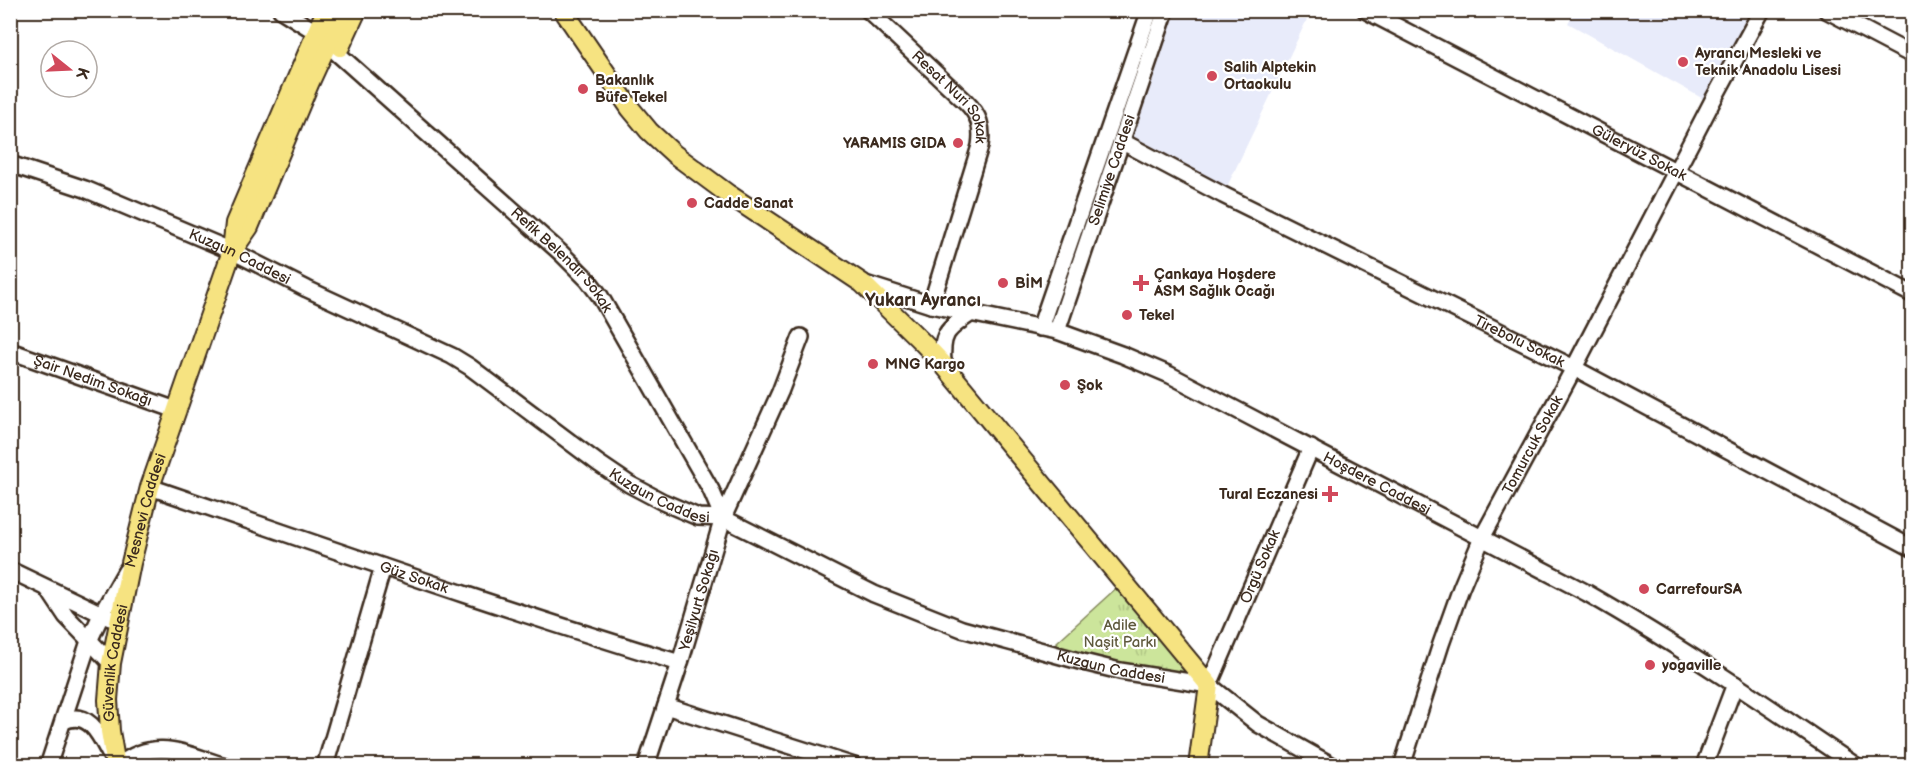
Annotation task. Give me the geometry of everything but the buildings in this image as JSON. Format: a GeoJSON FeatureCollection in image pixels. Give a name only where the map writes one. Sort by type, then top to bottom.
{"type":"FeatureCollection","features":[{"type":"Feature","properties":{"kind":"main road","name":"Mesnevi Caddesi"},"geometry":{"type":"LineString","coordinates":[[131,563],[150,487],[232,251],[235,223],[310,28],[326,10]]}},
{"type":"Feature","properties":{"kind":"main road","name":"Mesnevi Caddesi"},"geometry":{"type":"LineString","coordinates":[[232,251],[249,227],[342,10]]}},
{"type":"Feature","properties":{"kind":"main road"},"geometry":{"type":"LineString","coordinates":[[309,84],[337,53],[357,10]]}},
{"type":"Feature","properties":{"kind":"main road"},"geometry":{"type":"LineString","coordinates":[[562,10],[630,108],[649,131],[674,154],[728,194],[862,284],[943,364],[1209,685],[1198,765]]}},
{"type":"Feature","properties":{"kind":"main road","name":"Güvenlik Caddesi"},"geometry":{"type":"LineString","coordinates":[[117,765],[110,731],[108,700],[111,663],[131,563]]}},
{"type":"Feature","properties":{"kind":"street"},"geometry":{"type":"LineString","coordinates":[[281,10],[310,28]]}},
{"type":"Feature","properties":{"kind":"street","name":"Resat Nuri Sokak"},"geometry":{"type":"LineString","coordinates":[[868,10],[974,110],[980,124],[982,134],[980,146],[931,305]]}},
{"type":"Feature","properties":{"kind":"street","name":"Selimiye Caddesi"},"geometry":{"type":"LineString","coordinates":[[1040,328],[1150,10]]}},
{"type":"Feature","properties":{"kind":"street","name":"Selimiye Caddesi"},"geometry":{"type":"LineString","coordinates":[[1057,331],[1166,10]]}},
{"type":"Feature","properties":{"kind":"street","name":"Güleryüz Sokak"},"geometry":{"type":"LineString","coordinates":[[1365,10],[1912,294]]}},
{"type":"Feature","properties":{"kind":"street","name":"Tomurcuk Sokak"},"geometry":{"type":"LineString","coordinates":[[1402,765],[1441,644],[1482,538],[1762,10]]}},
{"type":"Feature","properties":{"kind":"street"},"geometry":{"type":"LineString","coordinates":[[1827,10],[1912,55]]}},
{"type":"Feature","properties":{"kind":"street","name":"Refik Belendir Sokak"},"geometry":{"type":"LineString","coordinates":[[337,53],[588,280],[611,314],[711,490],[723,518]]}},
{"type":"Feature","properties":{"kind":"street","name":"Tirebolu Sokak"},"geometry":{"type":"LineString","coordinates":[[1121,141],[1223,195],[1574,368],[1912,548]]}},
{"type":"Feature","properties":{"kind":"street","name":"Kuzgun Caddesi"},"geometry":{"type":"LineString","coordinates":[[10,164],[85,189],[232,251],[461,361],[598,463],[629,484],[663,502],[698,517],[723,518],[874,594],[962,628],[1111,669],[1209,685],[1258,724],[1333,765]]}},
{"type":"Feature","properties":{"kind":"street","name":"Hoşdere Caddesi"},"geometry":{"type":"LineString","coordinates":[[862,284],[931,305],[1057,331],[1170,375],[1646,626],[1856,765]]}},
{"type":"Feature","properties":{"kind":"street"},"geometry":{"type":"LineString","coordinates":[[943,364],[942,347],[945,334],[970,314]]}},
{"type":"Feature","properties":{"kind":"street","name":"Yeşilyurt Sokağı"},"geometry":{"type":"LineString","coordinates":[[646,765],[680,663],[723,518],[780,392],[801,337]]}},
{"type":"Feature","properties":{"kind":"street","name":"Şair Nedim Sokağı"},"geometry":{"type":"LineString","coordinates":[[10,351],[176,410]]}},
{"type":"Feature","properties":{"kind":"street","name":"Örgü Sokak"},"geometry":{"type":"LineString","coordinates":[[1209,685],[1311,448]]}},
{"type":"Feature","properties":{"kind":"street","name":"Güz Sokak"},"geometry":{"type":"LineString","coordinates":[[150,487],[596,638],[680,663]]}},
{"type":"Feature","properties":{"kind":"street","name":"Mesnevi Caddesi"},"geometry":{"type":"LineString","coordinates":[[48,765],[90,641],[102,613],[131,563]]}},
{"type":"Feature","properties":{"kind":"street"},"geometry":{"type":"LineString","coordinates":[[325,765],[383,567]]}},
{"type":"Feature","properties":{"kind":"street"},"geometry":{"type":"LineString","coordinates":[[10,570],[102,613],[119,624]]}},
{"type":"Feature","properties":{"kind":"street"},"geometry":{"type":"LineString","coordinates":[[48,589],[66,616],[111,663]]}},
{"type":"Feature","properties":{"kind":"street"},"geometry":{"type":"LineString","coordinates":[[1704,765],[1735,684]]}},
{"type":"Feature","properties":{"kind":"street"},"geometry":{"type":"LineString","coordinates":[[666,706],[854,765]]}},
{"type":"Feature","properties":{"kind":"street"},"geometry":{"type":"LineString","coordinates":[[63,721],[72,717],[80,717],[89,723],[117,765],[139,752],[164,748],[225,765]]}},
{"type":"Feature","properties":{"kind":"shaded area","name":"Salih Alptekin Ortaokulu"},"geometry":{"type":"Polygon","coordinates":[[[1166,11],[1311,11],[1223,195],[1121,141],[1166,11]]]}},
{"type":"Feature","properties":{"kind":"shaded area","name":"Ayrancı Mesleki ve Teknik Anadolu Lisesi"},"geometry":{"type":"Polygon","coordinates":[[[1575,11],[1755,11],[1707,101],[1568,23],[1575,11]]]}},
{"type":"Feature","properties":{"kind":"green space","name":"Adile Naşit Parkı"},"geometry":{"type":"Polygon","coordinates":[[[1123,582],[1209,685],[1046,652],[1123,582]]]}},
{"type":"Feature","properties":{"kind":"place","name":"Ayrancı Mesleki ve Teknik Anadolu Lisesi"},"geometry":{"type":"Point","coordinates":[1683,62]}},
{"type":"Feature","properties":{"kind":"place","name":"Salih Alptekin Ortaokulu"},"geometry":{"type":"Point","coordinates":[1212,76]}},
{"type":"Feature","properties":{"kind":"place","name":"Bakanlık Büfe Tekel"},"geometry":{"type":"Point","coordinates":[583,89]}},
{"type":"Feature","properties":{"kind":"place","name":"YARAMIS GIDA"},"geometry":{"type":"Point","coordinates":[958,143]}},
{"type":"Feature","properties":{"kind":"place","name":"Cadde Sanat"},"geometry":{"type":"Point","coordinates":[692,203]}},
{"type":"Feature","properties":{"kind":"place","name":"BİM"},"geometry":{"type":"Point","coordinates":[1003,283]}},
{"type":"Feature","properties":{"kind":"place","name":"Çankaya Hoşdere ASM Sağlık Ocağı"},"geometry":{"type":"Point","coordinates":[1141,283]}},
{"type":"Feature","properties":{"kind":"place","name":"Tekel"},"geometry":{"type":"Point","coordinates":[1127,315]}},
{"type":"Feature","properties":{"kind":"place","name":"MNG Kargo"},"geometry":{"type":"Point","coordinates":[873,364]}},
{"type":"Feature","properties":{"kind":"place","name":"Şok"},"geometry":{"type":"Point","coordinates":[1065,385]}},
{"type":"Feature","properties":{"kind":"place","name":"Tural Eczanesi"},"geometry":{"type":"Point","coordinates":[1330,494]}},
{"type":"Feature","properties":{"kind":"place","name":"CarrefourSA"},"geometry":{"type":"Point","coordinates":[1644,589]}},
{"type":"Feature","properties":{"kind":"place","name":"yogaville"},"geometry":{"type":"Point","coordinates":[1650,665]}},
{"type":"Feature","properties":{"kind":"district","name":"Yukarı Ayrancı"},"geometry":{"type":"Point","coordinates":[923,300]}}]}
